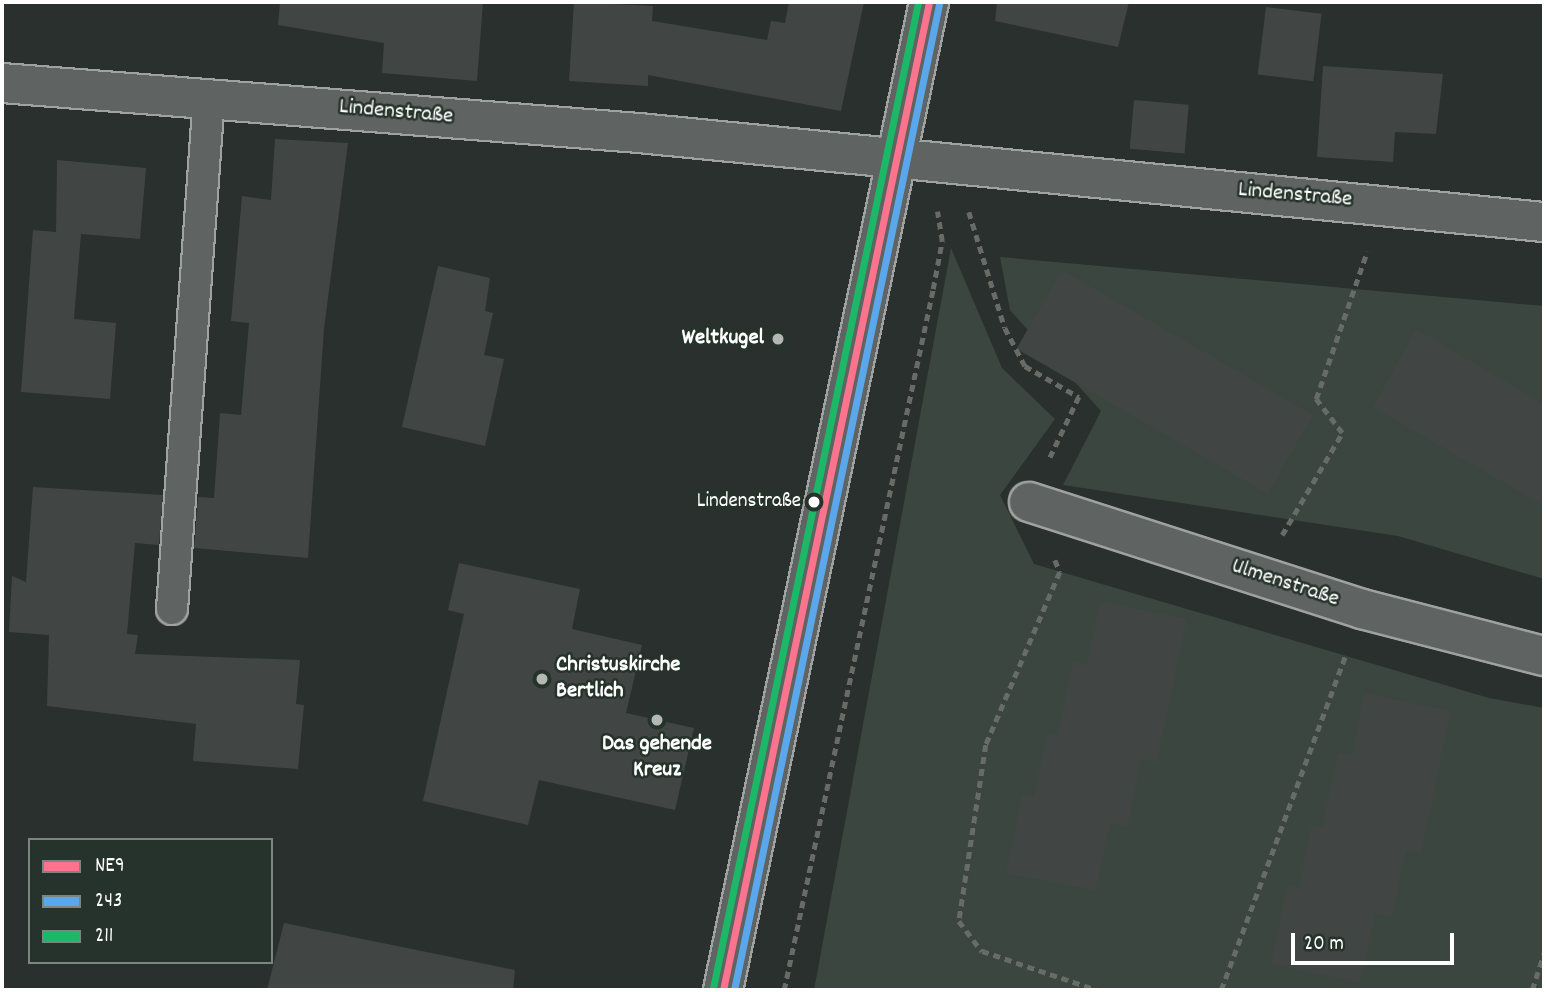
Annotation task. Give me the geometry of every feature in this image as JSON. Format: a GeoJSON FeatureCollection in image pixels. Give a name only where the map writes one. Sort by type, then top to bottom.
{"type":"FeatureCollection","features":[{"type":"Feature","properties":{"kind":"street"},"geometry":{"type":"LineString","coordinates":[[723,990],[929,2]]}},
{"type":"Feature","properties":{"kind":"street","name":"Lindenstraße"},"geometry":{"type":"LineString","coordinates":[[2,83],[209,97],[897,159],[1384,204],[1544,222]]}},
{"type":"Feature","properties":{"kind":"street","name":"Ulmenstraße"},"geometry":{"type":"LineString","coordinates":[[1029,502],[1362,609],[1544,656]]}},
{"type":"Feature","properties":{"kind":"lane"},"geometry":{"type":"LineString","coordinates":[[172,609],[209,97]]}},
{"type":"Feature","properties":{"kind":"path"},"geometry":{"type":"LineString","coordinates":[[784,990],[874,589],[942,241],[943,218],[897,159]]}},
{"type":"Feature","properties":{"kind":"path"},"geometry":{"type":"LineString","coordinates":[[1259,575],[1342,433],[1316,399],[1384,204]]}},
{"type":"Feature","properties":{"kind":"path"},"geometry":{"type":"LineString","coordinates":[[956,214],[968,210],[1005,328],[1025,366],[1079,397],[1029,502],[1060,572],[986,745],[959,921],[982,951],[1097,990]]}},
{"type":"Feature","properties":{"kind":"path"},"geometry":{"type":"LineString","coordinates":[[1221,990],[1362,609]]}},
{"type":"Feature","properties":{"kind":"path"},"geometry":{"type":"LineString","coordinates":[[1532,990],[1544,953]]}},
{"type":"Feature","properties":{"kind":"shaded area"},"geometry":{"type":"Polygon","coordinates":[[[951,248],[1002,368],[1055,419],[1000,495],[1034,564],[1489,698],[1544,708],[1544,990],[814,990],[951,248]]]}},
{"type":"Feature","properties":{"kind":"shaded area"},"geometry":{"type":"Polygon","coordinates":[[[1000,257],[1544,306],[1544,579],[1398,536],[1063,485],[1101,411],[1010,310],[1000,257]]]}},
{"type":"Feature","properties":{"kind":"building"},"geometry":{"type":"Polygon","coordinates":[[[280,2],[483,2],[477,81],[382,73],[384,43],[278,25],[280,2]]]}},
{"type":"Feature","properties":{"kind":"building"},"geometry":{"type":"Polygon","coordinates":[[[574,2],[653,6],[652,21],[767,40],[771,21],[785,23],[789,2],[864,2],[841,111],[648,75],[648,86],[569,81],[574,2]]]}},
{"type":"Feature","properties":{"kind":"building"},"geometry":{"type":"Polygon","coordinates":[[[997,2],[1129,2],[1118,47],[995,21],[997,2]]]}},
{"type":"Feature","properties":{"kind":"building"},"geometry":{"type":"Polygon","coordinates":[[[1266,7],[1322,14],[1313,81],[1258,74],[1266,7]]]}},
{"type":"Feature","properties":{"kind":"building"},"geometry":{"type":"Polygon","coordinates":[[[1323,66],[1443,74],[1436,134],[1395,132],[1393,162],[1317,157],[1323,66]]]}},
{"type":"Feature","properties":{"kind":"building"},"geometry":{"type":"Polygon","coordinates":[[[1134,100],[1189,105],[1185,154],[1130,149],[1134,100]]]}},
{"type":"Feature","properties":{"kind":"building"},"geometry":{"type":"Polygon","coordinates":[[[275,139],[348,143],[324,329],[308,558],[194,548],[198,497],[214,498],[220,413],[241,415],[249,323],[231,321],[242,196],[271,200],[275,139]]]}},
{"type":"Feature","properties":{"kind":"building"},"geometry":{"type":"Polygon","coordinates":[[[57,160],[146,168],[140,239],[81,234],[74,319],[116,323],[110,399],[21,392],[33,230],[56,232],[57,160]]]}},
{"type":"Feature","properties":{"kind":"building"},"geometry":{"type":"Polygon","coordinates":[[[438,266],[490,278],[485,311],[493,313],[484,355],[504,359],[485,446],[402,427],[438,266]]]}},
{"type":"Feature","properties":{"kind":"building"},"geometry":{"type":"Polygon","coordinates":[[[1062,270],[1313,415],[1268,494],[1016,349],[1062,270]]]}},
{"type":"Feature","properties":{"kind":"building"},"geometry":{"type":"Polygon","coordinates":[[[1416,329],[1544,404],[1544,506],[1373,407],[1416,329]]]}},
{"type":"Feature","properties":{"kind":"building"},"geometry":{"type":"Polygon","coordinates":[[[33,487],[163,495],[159,545],[135,543],[127,634],[138,635],[135,654],[300,660],[296,704],[304,705],[298,769],[193,761],[196,724],[47,706],[49,635],[9,632],[12,576],[26,582],[33,487]]]}},
{"type":"Feature","properties":{"kind":"building","name":"Christuskirche Bertlich"},"geometry":{"type":"Polygon","coordinates":[[[459,563],[580,589],[572,629],[642,645],[626,713],[694,728],[675,810],[539,780],[528,825],[423,801],[464,614],[448,610],[459,563]]]}},
{"type":"Feature","properties":{"kind":"building"},"geometry":{"type":"Polygon","coordinates":[[[1100,601],[1187,619],[1157,762],[1141,759],[1128,826],[1110,823],[1096,891],[1006,873],[1022,794],[1034,796],[1047,734],[1057,736],[1073,661],[1087,664],[1100,601]]]}},
{"type":"Feature","properties":{"kind":"building"},"geometry":{"type":"Polygon","coordinates":[[[1364,693],[1451,711],[1421,854],[1406,850],[1392,918],[1375,914],[1360,983],[1271,964],[1287,886],[1299,888],[1311,826],[1322,827],[1338,753],[1352,755],[1364,693]]]}},
{"type":"Feature","properties":{"kind":"building"},"geometry":{"type":"Polygon","coordinates":[[[284,923],[515,970],[513,990],[267,990],[284,923]]]}},
{"type":"Feature","properties":{"kind":"transit line","name":"211"},"geometry":{"type":"LineString","coordinates":[[713,988],[918,2]]}},
{"type":"Feature","properties":{"kind":"transit line","name":"NE9"},"geometry":{"type":"LineString","coordinates":[[723,990],[929,2]]}},
{"type":"Feature","properties":{"kind":"transit line","name":"243"},"geometry":{"type":"LineString","coordinates":[[734,990],[939,4]]}},
{"type":"Feature","properties":{"kind":"place","name":"Weltkugel"},"geometry":{"type":"Point","coordinates":[778,339]}},
{"type":"Feature","properties":{"kind":"place","name":"Lindenstraße"},"geometry":{"type":"Point","coordinates":[814,502]}},
{"type":"Feature","properties":{"kind":"place","name":"Christuskirche Bertlich"},"geometry":{"type":"Point","coordinates":[542,679]}},
{"type":"Feature","properties":{"kind":"place","name":"Das gehende Kreuz"},"geometry":{"type":"Point","coordinates":[657,720]}}]}
